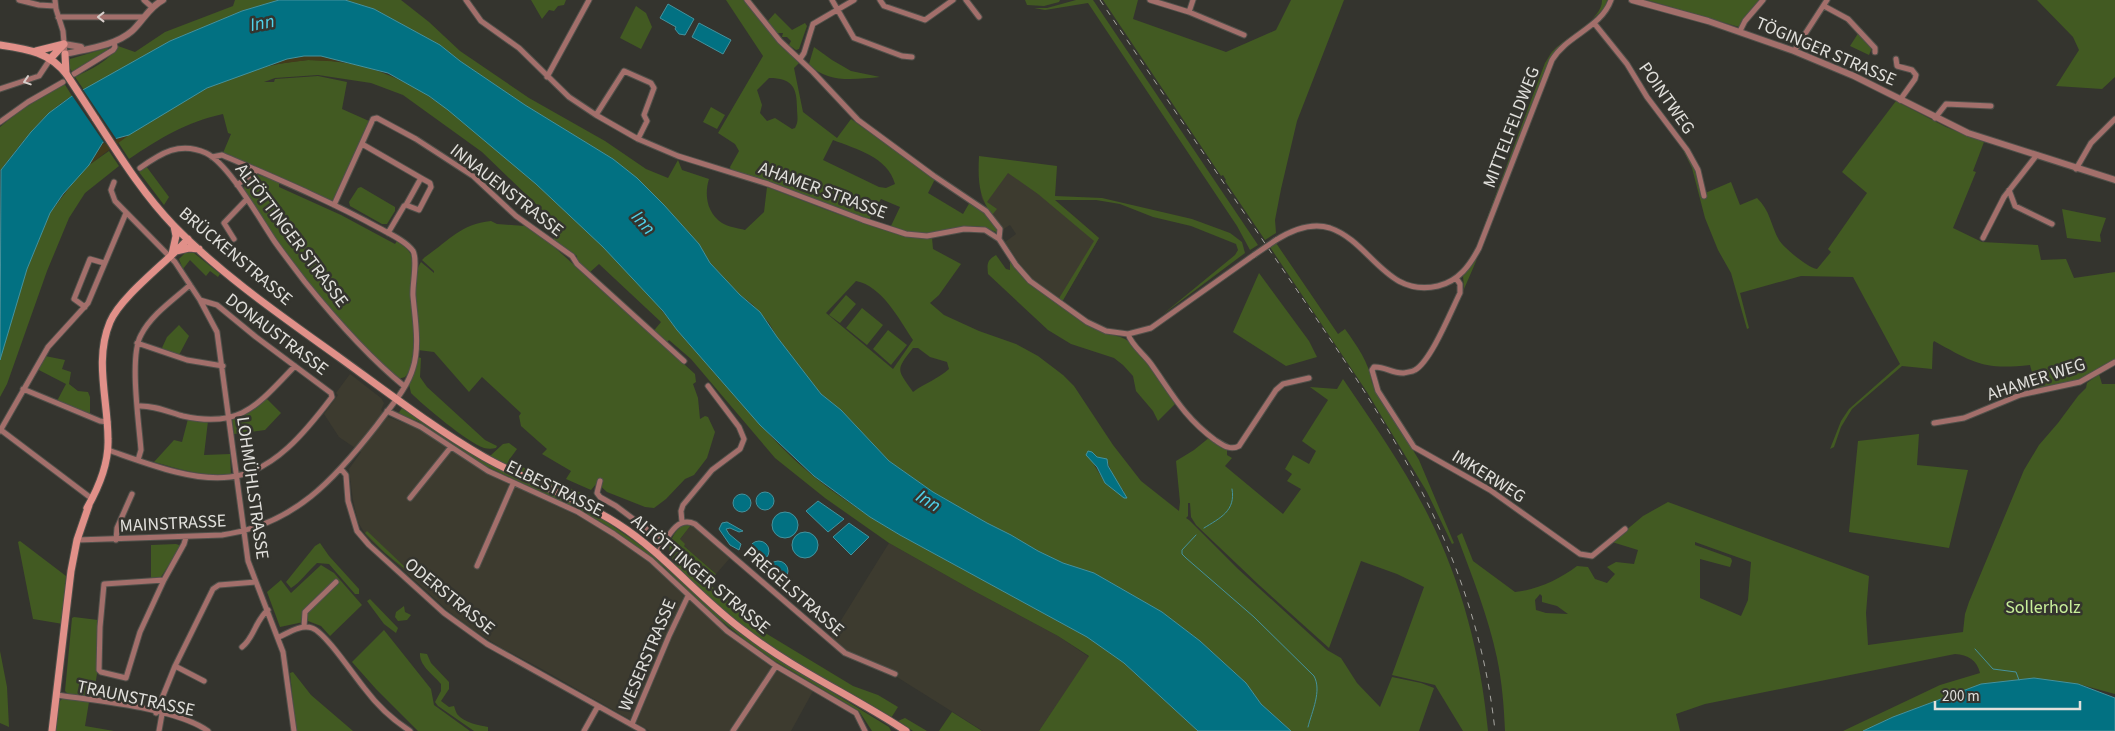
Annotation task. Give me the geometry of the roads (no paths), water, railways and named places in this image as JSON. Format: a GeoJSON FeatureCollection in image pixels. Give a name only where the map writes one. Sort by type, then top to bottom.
{"type":"FeatureCollection","features":[{"type":"Feature","properties":{"kind":"main road"},"geometry":{"type":"LineString","coordinates":[[34,51],[64,44]]}},
{"type":"Feature","properties":{"kind":"main road"},"geometry":{"type":"LineString","coordinates":[[52,60],[64,44]]}},
{"type":"Feature","properties":{"kind":"main road"},"geometry":{"type":"LineString","coordinates":[[0,45],[34,51],[52,60]]}},
{"type":"Feature","properties":{"kind":"main road"},"geometry":{"type":"LineString","coordinates":[[52,60],[65,54],[67,76]]}},
{"type":"Feature","properties":{"kind":"main road","name":"BRÜCKENSTRASSE"},"geometry":{"type":"LineString","coordinates":[[52,60],[67,76],[146,192],[174,226],[262,301],[397,398]]}},
{"type":"Feature","properties":{"kind":"main road"},"geometry":{"type":"LineString","coordinates":[[174,226],[176,242],[174,254]]}},
{"type":"Feature","properties":{"kind":"main road"},"geometry":{"type":"LineString","coordinates":[[87,508],[101,481],[108,450],[108,422],[102,372],[104,348],[110,323],[125,301],[188,239]]}},
{"type":"Feature","properties":{"kind":"main road"},"geometry":{"type":"LineString","coordinates":[[174,254],[189,248],[199,249]]}},
{"type":"Feature","properties":{"kind":"main road","name":"ALTÖTTINGER STRASSE"},"geometry":{"type":"LineString","coordinates":[[397,398],[472,450],[603,515],[630,532],[658,553],[720,613],[756,640],[814,678],[902,730]]}},
{"type":"Feature","properties":{"kind":"main road"},"geometry":{"type":"LineString","coordinates":[[52,731],[68,587],[77,540],[87,508],[104,467]]}},
{"type":"Feature","properties":{"kind":"street"},"geometry":{"type":"LineString","coordinates":[[19,0],[39,5],[55,3],[62,26],[65,54],[114,42],[131,31],[152,7],[162,0]]}},
{"type":"Feature","properties":{"kind":"street"},"geometry":{"type":"LineString","coordinates":[[144,0],[152,7]]}},
{"type":"Feature","properties":{"kind":"street","name":"AHAMER STRASSE"},"geometry":{"type":"LineString","coordinates":[[466,0],[481,21],[519,48],[575,102],[638,138],[678,156],[768,184],[906,234],[927,236],[964,229],[981,229],[999,239]]}},
{"type":"Feature","properties":{"kind":"street"},"geometry":{"type":"LineString","coordinates":[[547,77],[589,0]]}},
{"type":"Feature","properties":{"kind":"street"},"geometry":{"type":"LineString","coordinates":[[747,0],[780,41],[865,126],[986,211],[1000,229],[999,239],[1026,276],[1056,301],[1095,327],[1115,333],[1128,334],[1187,416],[1226,447],[1234,448],[1239,446],[1276,390],[1284,384],[1309,378]]}},
{"type":"Feature","properties":{"kind":"street"},"geometry":{"type":"LineString","coordinates":[[832,0],[854,38],[902,56],[912,57]]}},
{"type":"Feature","properties":{"kind":"street"},"geometry":{"type":"LineString","coordinates":[[800,59],[804,53],[813,24],[854,0]]}},
{"type":"Feature","properties":{"kind":"street"},"geometry":{"type":"LineString","coordinates":[[880,0],[884,6],[924,20],[954,0]]}},
{"type":"Feature","properties":{"kind":"street"},"geometry":{"type":"LineString","coordinates":[[966,0],[978,17]]}},
{"type":"Feature","properties":{"kind":"street"},"geometry":{"type":"LineString","coordinates":[[1150,0],[1190,12],[1244,35]]}},
{"type":"Feature","properties":{"kind":"street"},"geometry":{"type":"LineString","coordinates":[[1190,12],[1193,0]]}},
{"type":"Feature","properties":{"kind":"street","name":"MITTELFELDWEG"},"geometry":{"type":"LineString","coordinates":[[1128,334],[1156,325],[1254,254],[1287,233],[1301,228],[1324,226],[1339,232],[1350,239],[1388,274],[1411,286],[1434,287],[1456,278],[1471,262],[1479,248],[1552,60],[1560,49],[1594,23],[1607,10],[1612,0]]}},
{"type":"Feature","properties":{"kind":"street","name":"TÖGINGER STRASSE"},"geometry":{"type":"LineString","coordinates":[[1632,0],[1740,31],[1794,51],[1854,76],[1968,133],[2115,180]]}},
{"type":"Feature","properties":{"kind":"street","name":"TÖGINGER STRASSE"},"geometry":{"type":"LineString","coordinates":[[1740,31],[1745,21],[1763,0]]}},
{"type":"Feature","properties":{"kind":"street"},"geometry":{"type":"LineString","coordinates":[[1794,51],[1827,0]]}},
{"type":"Feature","properties":{"kind":"street"},"geometry":{"type":"LineString","coordinates":[[1824,6],[1848,19],[1875,48],[1875,52]]}},
{"type":"Feature","properties":{"kind":"street"},"geometry":{"type":"LineString","coordinates":[[58,17],[143,17]]}},
{"type":"Feature","properties":{"kind":"street","name":"POINTWEG"},"geometry":{"type":"LineString","coordinates":[[1594,23],[1627,64],[1647,97],[1687,150],[1698,170],[1704,196]]}},
{"type":"Feature","properties":{"kind":"street"},"geometry":{"type":"LineString","coordinates":[[0,122],[67,76],[113,50],[115,47],[114,42]]}},
{"type":"Feature","properties":{"kind":"street"},"geometry":{"type":"LineString","coordinates":[[64,44],[88,48]]}},
{"type":"Feature","properties":{"kind":"street","name":"TÖGINGER STRASSE"},"geometry":{"type":"LineString","coordinates":[[1896,59],[1897,66],[1912,70],[1916,75],[1900,100]]}},
{"type":"Feature","properties":{"kind":"street"},"geometry":{"type":"LineString","coordinates":[[0,89],[39,76],[52,60]]}},
{"type":"Feature","properties":{"kind":"street"},"geometry":{"type":"LineString","coordinates":[[596,115],[624,71],[652,82],[654,88],[644,115],[647,121],[638,138]]}},
{"type":"Feature","properties":{"kind":"street"},"geometry":{"type":"LineString","coordinates":[[1935,118],[1946,104],[1991,106]]}},
{"type":"Feature","properties":{"kind":"street","name":"INNAUENSTRASSE"},"geometry":{"type":"LineString","coordinates":[[334,204],[373,119],[377,118],[416,138],[474,176],[516,216],[572,256],[577,264],[684,361]]}},
{"type":"Feature","properties":{"kind":"street"},"geometry":{"type":"LineString","coordinates":[[2076,169],[2092,143],[2115,118]]}},
{"type":"Feature","properties":{"kind":"street"},"geometry":{"type":"LineString","coordinates":[[362,144],[430,183],[431,186],[419,210],[406,205]]}},
{"type":"Feature","properties":{"kind":"street","name":"ALTÖTTINGER STRASSE"},"geometry":{"type":"LineString","coordinates":[[140,168],[163,153],[178,148],[196,150],[212,157],[237,185],[306,283],[356,342],[404,386]]}},
{"type":"Feature","properties":{"kind":"street","name":"MAINSTRASSE"},"geometry":{"type":"LineString","coordinates":[[77,540],[222,535],[243,531],[280,517],[299,506],[325,486],[341,469],[387,412],[412,370],[415,359],[416,326],[413,286],[415,257],[410,248],[388,233],[334,204],[222,155],[217,154],[212,157]]}},
{"type":"Feature","properties":{"kind":"street"},"geometry":{"type":"LineString","coordinates":[[1983,238],[2009,190],[2036,156]]}},
{"type":"Feature","properties":{"kind":"street"},"geometry":{"type":"LineString","coordinates":[[237,185],[256,171]]}},
{"type":"Feature","properties":{"kind":"street"},"geometry":{"type":"LineString","coordinates":[[388,233],[401,209],[406,205],[422,178]]}},
{"type":"Feature","properties":{"kind":"street","name":"LOHMÜHLSTRASSE"},"geometry":{"type":"LineString","coordinates":[[114,182],[112,195],[126,213],[174,254],[216,332],[248,561],[279,636],[286,664],[294,731]]}},
{"type":"Feature","properties":{"kind":"street"},"geometry":{"type":"LineString","coordinates":[[2009,190],[2015,206],[2052,224]]}},
{"type":"Feature","properties":{"kind":"street"},"geometry":{"type":"LineString","coordinates":[[234,239],[224,227],[224,223],[247,199]]}},
{"type":"Feature","properties":{"kind":"street"},"geometry":{"type":"LineString","coordinates":[[91,498],[0,430],[51,343],[85,306],[126,213]]}},
{"type":"Feature","properties":{"kind":"street"},"geometry":{"type":"LineString","coordinates":[[85,306],[74,299],[82,276],[90,259],[104,263]]}},
{"type":"Feature","properties":{"kind":"street","name":"IMKERWEG"},"geometry":{"type":"LineString","coordinates":[[1456,278],[1460,284],[1460,293],[1431,352],[1423,363],[1414,370],[1400,373],[1376,367],[1372,370],[1378,391],[1408,439],[1419,450],[1490,490],[1580,554],[1592,556],[1625,529]]}},
{"type":"Feature","properties":{"kind":"street"},"geometry":{"type":"LineString","coordinates":[[138,460],[141,450],[135,364],[137,343],[150,323],[190,285]]}},
{"type":"Feature","properties":{"kind":"street","name":"DONAUSTRASSE"},"geometry":{"type":"LineString","coordinates":[[200,300],[214,303],[332,393],[332,397],[314,420],[284,451],[267,464],[236,476]]}},
{"type":"Feature","properties":{"kind":"street"},"geometry":{"type":"LineString","coordinates":[[137,343],[187,360],[222,366]]}},
{"type":"Feature","properties":{"kind":"street","name":"AHAMER WEG"},"geometry":{"type":"LineString","coordinates":[[1934,422],[1964,418],[2020,395],[2080,382],[2115,362]]}},
{"type":"Feature","properties":{"kind":"street"},"geometry":{"type":"LineString","coordinates":[[138,406],[203,419],[241,414],[252,409],[295,366]]}},
{"type":"Feature","properties":{"kind":"street"},"geometry":{"type":"LineString","coordinates":[[658,553],[675,527],[682,522],[681,511],[683,504],[712,470],[740,448],[744,440],[739,427],[708,386]]}},
{"type":"Feature","properties":{"kind":"street"},"geometry":{"type":"LineString","coordinates":[[23,389],[100,421],[108,422]]}},
{"type":"Feature","properties":{"kind":"street","name":"ELBESTRASSE"},"geometry":{"type":"LineString","coordinates":[[387,412],[421,428],[488,471],[598,524],[651,560],[727,632],[776,666],[856,712],[866,731]]}},
{"type":"Feature","properties":{"kind":"street"},"geometry":{"type":"LineString","coordinates":[[410,498],[451,447]]}},
{"type":"Feature","properties":{"kind":"street"},"geometry":{"type":"LineString","coordinates":[[108,450],[138,460],[197,475],[220,478],[236,476]]}},
{"type":"Feature","properties":{"kind":"street","name":"ODERSTRASSE"},"geometry":{"type":"LineString","coordinates":[[341,469],[346,476],[348,501],[357,531],[386,562],[469,633],[643,731]]}},
{"type":"Feature","properties":{"kind":"street"},"geometry":{"type":"LineString","coordinates":[[600,481],[597,493],[600,497],[666,540]]}},
{"type":"Feature","properties":{"kind":"street"},"geometry":{"type":"LineString","coordinates":[[477,566],[513,484]]}},
{"type":"Feature","properties":{"kind":"street"},"geometry":{"type":"LineString","coordinates":[[116,540],[117,528],[132,494]]}},
{"type":"Feature","properties":{"kind":"street","name":"PREGELSTRASSE"},"geometry":{"type":"LineString","coordinates":[[682,522],[691,522],[699,526],[845,653],[895,674]]}},
{"type":"Feature","properties":{"kind":"street"},"geometry":{"type":"LineString","coordinates":[[164,580],[104,584],[100,627],[99,670],[101,672],[126,678],[140,632],[186,537]]}},
{"type":"Feature","properties":{"kind":"street"},"geometry":{"type":"LineString","coordinates":[[156,712],[175,666],[214,587],[256,582]]}},
{"type":"Feature","properties":{"kind":"street"},"geometry":{"type":"LineString","coordinates":[[304,627],[305,612],[336,582]]}},
{"type":"Feature","properties":{"kind":"street","name":"WESERSTRASSE"},"geometry":{"type":"LineString","coordinates":[[632,724],[688,596]]}},
{"type":"Feature","properties":{"kind":"street"},"geometry":{"type":"LineString","coordinates":[[242,647],[248,642],[268,610]]}},
{"type":"Feature","properties":{"kind":"street"},"geometry":{"type":"LineString","coordinates":[[279,636],[304,627],[317,631],[379,705],[396,722],[410,731]]}},
{"type":"Feature","properties":{"kind":"street"},"geometry":{"type":"LineString","coordinates":[[175,666],[204,681]]}},
{"type":"Feature","properties":{"kind":"street"},"geometry":{"type":"LineString","coordinates":[[733,731],[776,666]]}},
{"type":"Feature","properties":{"kind":"street","name":"TRAUNSTRASSE"},"geometry":{"type":"LineString","coordinates":[[57,695],[156,712],[187,720],[208,731]]}},
{"type":"Feature","properties":{"kind":"street"},"geometry":{"type":"LineString","coordinates":[[584,731],[598,706]]}},
{"type":"Feature","properties":{"kind":"street"},"geometry":{"type":"LineString","coordinates":[[159,731],[162,714]]}},
{"type":"Feature","properties":{"kind":"water","name":"Inn"},"geometry":{"type":"Polygon","coordinates":[[[279,0],[345,0],[374,9],[440,45],[460,61],[525,105],[613,159],[637,178],[664,205],[699,244],[710,263],[740,295],[760,312],[821,394],[841,410],[889,461],[933,492],[987,523],[1063,563],[1094,573],[1162,612],[1200,641],[1246,683],[1261,704],[1291,731],[1198,731],[1124,663],[1087,637],[870,517],[814,476],[760,425],[677,330],[663,311],[603,247],[536,184],[448,110],[429,96],[388,73],[321,56],[287,59],[207,88],[129,135],[103,142],[89,165],[63,194],[50,213],[27,269],[0,360],[1,170],[31,132],[49,113],[72,96],[170,41],[242,11],[279,0]]]}},
{"type":"Feature","properties":{"kind":"water"},"geometry":{"type":"Polygon","coordinates":[[[668,4],[694,19],[685,35],[679,34],[675,29],[676,27],[660,18],[668,4]]]}},
{"type":"Feature","properties":{"kind":"water"},"geometry":{"type":"Polygon","coordinates":[[[699,23],[731,40],[723,54],[692,37],[699,23]]]}},
{"type":"Feature","properties":{"kind":"water"},"geometry":{"type":"Polygon","coordinates":[[[1088,451],[1097,457],[1107,459],[1108,466],[1127,498],[1124,498],[1105,483],[1097,467],[1086,455],[1088,451]]]}},
{"type":"Feature","properties":{"kind":"water"},"geometry":{"type":"Polygon","coordinates":[[[761,492],[769,492],[774,497],[772,508],[761,510],[756,505],[756,497],[761,492]]]}},
{"type":"Feature","properties":{"kind":"water"},"geometry":{"type":"Polygon","coordinates":[[[742,494],[748,497],[751,503],[748,509],[742,512],[736,509],[733,503],[736,497],[742,494]]]}},
{"type":"Feature","properties":{"kind":"water"},"geometry":{"type":"Polygon","coordinates":[[[818,501],[844,519],[828,532],[806,511],[818,501]]]}},
{"type":"Feature","properties":{"kind":"water"},"geometry":{"type":"Polygon","coordinates":[[[785,512],[794,516],[798,525],[794,534],[785,538],[776,534],[772,525],[776,516],[785,512]]]}},
{"type":"Feature","properties":{"kind":"water"},"geometry":{"type":"Polygon","coordinates":[[[727,522],[743,531],[726,529],[741,544],[739,550],[730,545],[719,529],[722,523],[727,522]]]}},
{"type":"Feature","properties":{"kind":"water"},"geometry":{"type":"Polygon","coordinates":[[[849,523],[869,537],[851,555],[833,537],[849,523]]]}},
{"type":"Feature","properties":{"kind":"water"},"geometry":{"type":"Polygon","coordinates":[[[805,532],[814,536],[818,545],[814,554],[805,558],[796,554],[792,545],[796,536],[805,532]]]}},
{"type":"Feature","properties":{"kind":"water"},"geometry":{"type":"Polygon","coordinates":[[[755,541],[763,541],[769,547],[769,555],[763,561],[755,561],[749,555],[749,547],[755,541]]]}},
{"type":"Feature","properties":{"kind":"water"},"geometry":{"type":"Polygon","coordinates":[[[778,561],[785,564],[788,571],[785,578],[778,581],[771,578],[768,571],[771,564],[778,561]]]}},
{"type":"Feature","properties":{"kind":"water"},"geometry":{"type":"Polygon","coordinates":[[[2034,678],[2078,684],[2115,698],[2115,731],[1863,731],[1893,717],[1981,684],[2034,678]]]}},
{"type":"Feature","properties":{"kind":"waterway"},"geometry":{"type":"LineString","coordinates":[[1204,528],[1226,513],[1232,503],[1232,489]]}},
{"type":"Feature","properties":{"kind":"waterway"},"geometry":{"type":"LineString","coordinates":[[1196,535],[1182,550],[1182,554],[1254,617],[1314,676],[1317,695],[1308,727]]}},
{"type":"Feature","properties":{"kind":"waterway"},"geometry":{"type":"LineString","coordinates":[[1975,649],[1993,669],[2016,672],[2019,680]]}},
{"type":"Feature","properties":{"kind":"railway"},"geometry":{"type":"LineString","coordinates":[[1100,0],[1350,369],[1385,424],[1416,481],[1444,539],[1467,599],[1484,663],[1495,731]]}},
{"type":"Feature","properties":{"kind":"park label","name":"Sollerholz"},"geometry":{"type":"Point","coordinates":[2043,607]}}]}
